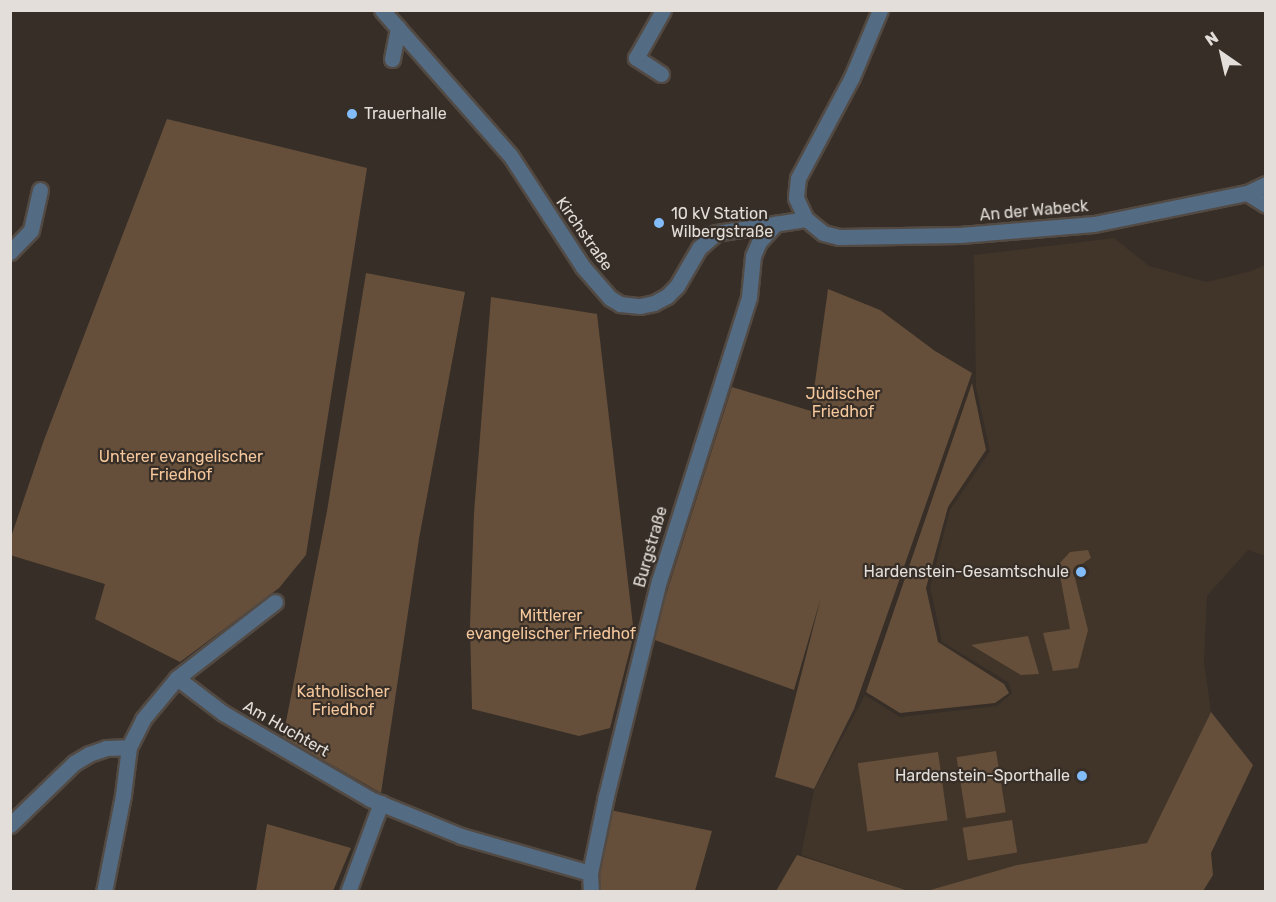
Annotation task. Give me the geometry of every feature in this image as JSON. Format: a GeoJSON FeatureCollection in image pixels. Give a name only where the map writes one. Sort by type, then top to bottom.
{"type":"FeatureCollection","features":[{"type":"Feature","properties":{"kind":"street","name":"Kirchstraße"},"geometry":{"type":"LineString","coordinates":[[382,10],[510,155],[584,267],[610,298],[620,304],[640,306],[654,303],[667,296],[677,286],[699,248],[716,233],[806,219]]}},
{"type":"Feature","properties":{"kind":"street"},"geometry":{"type":"LineString","coordinates":[[661,74],[636,58],[663,10]]}},
{"type":"Feature","properties":{"kind":"street"},"geometry":{"type":"LineString","coordinates":[[806,219],[796,198],[798,178],[852,77],[880,10]]}},
{"type":"Feature","properties":{"kind":"street"},"geometry":{"type":"LineString","coordinates":[[392,59],[398,28]]}},
{"type":"Feature","properties":{"kind":"street","name":"An der Wabeck"},"geometry":{"type":"LineString","coordinates":[[806,219],[823,232],[838,237],[979,234],[1094,224],[1247,193],[1266,184]]}},
{"type":"Feature","properties":{"kind":"street"},"geometry":{"type":"LineString","coordinates":[[10,252],[31,230],[40,190]]}},
{"type":"Feature","properties":{"kind":"street"},"geometry":{"type":"LineString","coordinates":[[1247,193],[1266,205]]}},
{"type":"Feature","properties":{"kind":"street","name":"Burgstraße"},"geometry":{"type":"LineString","coordinates":[[591,891],[590,873],[642,641],[671,539],[749,297],[753,256],[759,242],[776,223]]}},
{"type":"Feature","properties":{"kind":"street"},"geometry":{"type":"LineString","coordinates":[[104,891],[123,795],[129,747],[143,719],[177,678],[275,602]]}},
{"type":"Feature","properties":{"kind":"street","name":"Am Huchtert"},"geometry":{"type":"LineString","coordinates":[[177,678],[223,713],[381,803],[461,836],[590,873]]}},
{"type":"Feature","properties":{"kind":"street"},"geometry":{"type":"LineString","coordinates":[[10,825],[74,763],[106,748],[129,747]]}},
{"type":"Feature","properties":{"kind":"street"},"geometry":{"type":"LineString","coordinates":[[348,891],[381,803]]}},
{"type":"Feature","properties":{"kind":"shaded area","name":"Hardenstein-Gesamtschule"},"geometry":{"type":"Polygon","coordinates":[[[1114,238],[1149,266],[1207,282],[1251,271],[1265,265],[1265,556],[1248,550],[1207,596],[1204,661],[1211,712],[1147,843],[1017,865],[927,892],[910,891],[801,855],[814,790],[865,695],[900,717],[997,706],[1012,693],[1008,682],[942,642],[930,587],[950,510],[990,451],[976,387],[974,255],[1114,238]]]}},
{"type":"Feature","properties":{"kind":"green space","name":"Unterer evangelischer Friedhof"},"geometry":{"type":"Polygon","coordinates":[[[167,119],[367,168],[306,555],[279,588],[180,662],[95,619],[105,584],[10,555],[11,537],[44,440],[167,119]]]}},
{"type":"Feature","properties":{"kind":"green space","name":"Katholischer Friedhof"},"geometry":{"type":"Polygon","coordinates":[[[366,273],[465,292],[419,539],[381,793],[283,737],[327,511],[366,273]]]}},
{"type":"Feature","properties":{"kind":"green space","name":"Jüdischer Friedhof"},"geometry":{"type":"Polygon","coordinates":[[[828,289],[880,310],[935,351],[972,373],[854,709],[814,789],[775,777],[821,597],[794,690],[652,639],[732,387],[811,411],[828,289]]]}},
{"type":"Feature","properties":{"kind":"green space","name":"Mittlerer evangelischer Friedhof"},"geometry":{"type":"Polygon","coordinates":[[[491,297],[597,314],[634,634],[610,728],[579,736],[472,709],[470,625],[474,513],[491,297]]]}},
{"type":"Feature","properties":{"kind":"green space"},"geometry":{"type":"Polygon","coordinates":[[[972,383],[986,450],[948,507],[926,588],[938,642],[1004,684],[1009,693],[995,703],[900,713],[866,692],[972,383]]]}},
{"type":"Feature","properties":{"kind":"green space"},"geometry":{"type":"Polygon","coordinates":[[[1088,550],[1091,558],[1073,570],[1088,630],[1078,668],[1053,671],[1043,633],[1070,629],[1058,565],[1070,552],[1088,550]]]}},
{"type":"Feature","properties":{"kind":"green space"},"geometry":{"type":"Polygon","coordinates":[[[1028,636],[1039,674],[1021,675],[971,645],[1028,636]]]}},
{"type":"Feature","properties":{"kind":"green space"},"geometry":{"type":"Polygon","coordinates":[[[1211,712],[1253,765],[1211,853],[1213,875],[1203,891],[927,891],[1017,865],[1147,843],[1211,712]]]}},
{"type":"Feature","properties":{"kind":"green space"},"geometry":{"type":"Polygon","coordinates":[[[996,751],[1006,812],[966,818],[956,757],[996,751]]]}},
{"type":"Feature","properties":{"kind":"green space"},"geometry":{"type":"Polygon","coordinates":[[[938,752],[948,820],[867,832],[858,763],[938,752]]]}},
{"type":"Feature","properties":{"kind":"green space"},"geometry":{"type":"Polygon","coordinates":[[[610,810],[712,831],[695,891],[595,892],[610,810]]]}},
{"type":"Feature","properties":{"kind":"green space"},"geometry":{"type":"Polygon","coordinates":[[[1012,820],[1017,853],[968,860],[963,828],[1012,820]]]}},
{"type":"Feature","properties":{"kind":"green space"},"geometry":{"type":"Polygon","coordinates":[[[267,824],[351,848],[333,891],[256,891],[267,824]]]}},
{"type":"Feature","properties":{"kind":"green space"},"geometry":{"type":"Polygon","coordinates":[[[797,855],[909,891],[776,891],[797,855]]]}},
{"type":"Feature","properties":{"kind":"place","name":"Trauerhalle"},"geometry":{"type":"Point","coordinates":[352,114]}},
{"type":"Feature","properties":{"kind":"place","name":"10 kV Station Wilbergstraße"},"geometry":{"type":"Point","coordinates":[659,223]}},
{"type":"Feature","properties":{"kind":"place","name":"Hardenstein-Gesamtschule"},"geometry":{"type":"Point","coordinates":[1081,572]}},
{"type":"Feature","properties":{"kind":"place","name":"Hardenstein-Sporthalle"},"geometry":{"type":"Point","coordinates":[1082,776]}}]}
